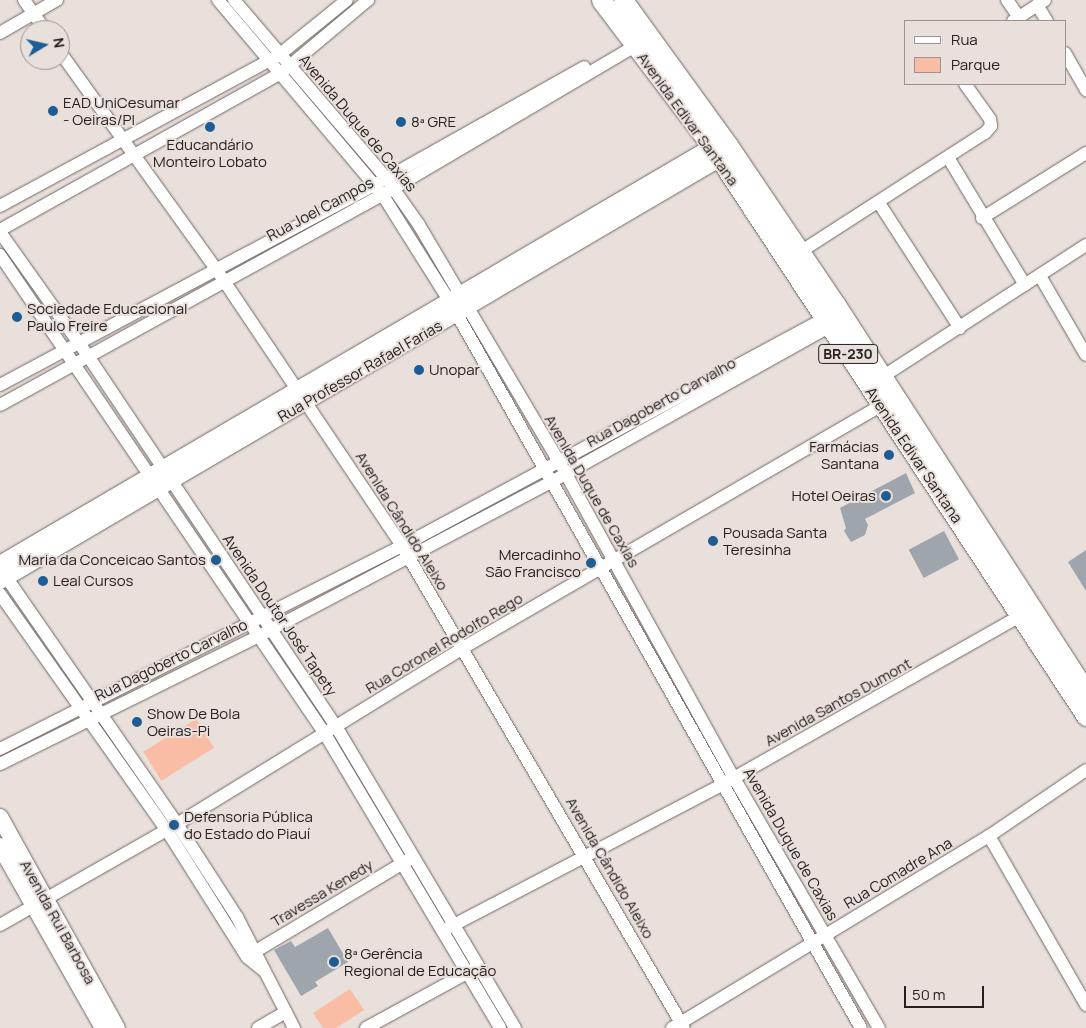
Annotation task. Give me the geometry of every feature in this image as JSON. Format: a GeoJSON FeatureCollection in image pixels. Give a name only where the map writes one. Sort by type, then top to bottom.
{"type":"FeatureCollection","features":[{"type":"Feature","properties":{"kind":"highway","name":"Avenida Edivar Santana"},"geometry":{"type":"LineString","coordinates":[[601,0],[641,38],[800,252],[882,377],[928,461],[1085,706]]}},
{"type":"Feature","properties":{"kind":"highway","name":"Avenida Edivar Santana"},"geometry":{"type":"LineString","coordinates":[[623,0],[641,38],[880,406],[928,461]]}},
{"type":"Feature","properties":{"kind":"main road","name":"Rua Professor Rafael Farias"},"geometry":{"type":"LineString","coordinates":[[2,572],[716,153]]}},
{"type":"Feature","properties":{"kind":"main road","name":"Avenida Rui Barbosa"},"geometry":{"type":"LineString","coordinates":[[0,817],[39,902],[103,1028]]}},
{"type":"Feature","properties":{"kind":"main road","name":"Avenida Rui Barbosa"},"geometry":{"type":"LineString","coordinates":[[0,846],[39,902],[117,1028]]}},
{"type":"Feature","properties":{"kind":"street"},"geometry":{"type":"LineString","coordinates":[[24,0],[38,20]]}},
{"type":"Feature","properties":{"kind":"street"},"geometry":{"type":"LineString","coordinates":[[0,33],[57,0]]}},
{"type":"Feature","properties":{"kind":"street","name":"Avenida Duque de Caxias"},"geometry":{"type":"LineString","coordinates":[[218,0],[274,57],[378,189],[459,305],[562,469],[608,564],[729,781],[812,944],[862,1028]]}},
{"type":"Feature","properties":{"kind":"street","name":"Avenida Duque de Caxias"},"geometry":{"type":"LineString","coordinates":[[234,0],[274,57]]}},
{"type":"Feature","properties":{"kind":"street"},"geometry":{"type":"LineString","coordinates":[[0,206],[274,57],[347,0]]}},
{"type":"Feature","properties":{"kind":"street"},"geometry":{"type":"LineString","coordinates":[[0,231],[285,70],[368,0]]}},
{"type":"Feature","properties":{"kind":"street"},"geometry":{"type":"LineString","coordinates":[[1007,0],[1016,19],[1041,3],[1046,20]]}},
{"type":"Feature","properties":{"kind":"street","name":"Rua Joel Campos"},"geometry":{"type":"LineString","coordinates":[[0,385],[66,349],[220,275],[390,183],[641,38]]}},
{"type":"Feature","properties":{"kind":"street"},"geometry":{"type":"LineString","coordinates":[[1066,55],[1086,90]]}},
{"type":"Feature","properties":{"kind":"street","name":"Avenida Cândido Aleixo"},"geometry":{"type":"LineString","coordinates":[[70,66],[220,275],[405,551],[461,649],[586,856],[679,1026]]}},
{"type":"Feature","properties":{"kind":"street","name":"Avenida Duque de Caxias"},"geometry":{"type":"LineString","coordinates":[[285,70],[390,183],[459,305],[549,475],[608,564]]}},
{"type":"Feature","properties":{"kind":"street"},"geometry":{"type":"LineString","coordinates":[[800,252],[949,159],[991,126],[990,119],[966,85]]}},
{"type":"Feature","properties":{"kind":"street"},"geometry":{"type":"LineString","coordinates":[[982,218],[1086,153]]}},
{"type":"Feature","properties":{"kind":"street"},"geometry":{"type":"LineString","coordinates":[[949,159],[982,218],[1025,285]]}},
{"type":"Feature","properties":{"kind":"street"},"geometry":{"type":"LineString","coordinates":[[878,203],[960,328]]}},
{"type":"Feature","properties":{"kind":"street","name":"Avenida Doutor José Tapety"},"geometry":{"type":"LineString","coordinates":[[0,231],[88,356],[249,624],[331,731]]}},
{"type":"Feature","properties":{"kind":"street"},"geometry":{"type":"LineString","coordinates":[[882,377],[1086,245]]}},
{"type":"Feature","properties":{"kind":"street","name":"Avenida Doutor José Tapety"},"geometry":{"type":"LineString","coordinates":[[0,255],[76,364],[270,630],[449,927],[478,966],[515,1028]]}},
{"type":"Feature","properties":{"kind":"street","name":"Rua Joel Campos"},"geometry":{"type":"LineString","coordinates":[[0,405],[76,364],[220,275]]}},
{"type":"Feature","properties":{"kind":"street"},"geometry":{"type":"LineString","coordinates":[[1040,276],[1086,355]]}},
{"type":"Feature","properties":{"kind":"street","name":"Rua Dagoberto Carvalho"},"geometry":{"type":"LineString","coordinates":[[0,764],[270,630],[405,551],[562,469],[827,322]]}},
{"type":"Feature","properties":{"kind":"street","name":"Rua Coronel Rodolfo Rego"},"geometry":{"type":"LineString","coordinates":[[0,925],[172,826],[331,731],[461,649],[880,406]]}},
{"type":"Feature","properties":{"kind":"street","name":"Rua Dagoberto Carvalho"},"geometry":{"type":"LineString","coordinates":[[0,749],[249,624],[405,551]]}},
{"type":"Feature","properties":{"kind":"street"},"geometry":{"type":"LineString","coordinates":[[2,572],[95,716],[172,826],[251,954],[265,972],[294,1028]]}},
{"type":"Feature","properties":{"kind":"street"},"geometry":{"type":"LineString","coordinates":[[0,594],[87,704]]}},
{"type":"Feature","properties":{"kind":"street","name":"Avenida Santos Dumont"},"geometry":{"type":"LineString","coordinates":[[449,927],[729,781],[1026,613]]}},
{"type":"Feature","properties":{"kind":"street","name":"Rua Comadre Ana"},"geometry":{"type":"LineString","coordinates":[[679,1026],[989,836],[1086,770]]}},
{"type":"Feature","properties":{"kind":"street","name":"Avenida Duque de Caxias"},"geometry":{"type":"LineString","coordinates":[[729,781],[825,936],[879,1028]]}},
{"type":"Feature","properties":{"kind":"street"},"geometry":{"type":"LineString","coordinates":[[989,836],[1086,1005]]}},
{"type":"Feature","properties":{"kind":"street","name":"Travessa Kenedy"},"geometry":{"type":"LineString","coordinates":[[251,954],[408,860]]}},
{"type":"Feature","properties":{"kind":"street","name":"Avenida Doutor José Tapety"},"geometry":{"type":"LineString","coordinates":[[449,927],[467,974],[500,1028]]}},
{"type":"Feature","properties":{"kind":"street"},"geometry":{"type":"LineString","coordinates":[[366,1028],[467,974],[478,966]]}},
{"type":"Feature","properties":{"kind":"street"},"geometry":{"type":"LineString","coordinates":[[258,1028],[286,1012]]}},
{"type":"Feature","properties":{"kind":"green space"},"geometry":{"type":"Polygon","coordinates":[[[196,719],[214,748],[161,781],[143,752],[196,719]]]}},
{"type":"Feature","properties":{"kind":"green space"},"geometry":{"type":"Polygon","coordinates":[[[350,989],[364,1010],[336,1028],[323,1028],[313,1013],[350,989]]]}},
{"type":"Feature","properties":{"kind":"building","name":"Hotel Oeiras"},"geometry":{"type":"Polygon","coordinates":[[[906,473],[915,493],[865,519],[868,525],[865,535],[851,542],[844,531],[846,528],[840,508],[906,473]]]}},
{"type":"Feature","properties":{"kind":"building"},"geometry":{"type":"Polygon","coordinates":[[[944,531],[959,559],[924,578],[909,550],[944,531]]]}},
{"type":"Feature","properties":{"kind":"building"},"geometry":{"type":"Polygon","coordinates":[[[1086,550],[1086,591],[1068,562],[1086,550]]]}},
{"type":"Feature","properties":{"kind":"building","name":"8ª Gerência Regional de Educação"},"geometry":{"type":"Polygon","coordinates":[[[328,928],[348,962],[315,982],[318,986],[301,996],[274,950],[291,941],[295,947],[328,928]]]}},
{"type":"Feature","properties":{"kind":"place","name":"EAD UniCesumar - Oeiras/PI"},"geometry":{"type":"Point","coordinates":[53,111]}},
{"type":"Feature","properties":{"kind":"place","name":"8ª GRE"},"geometry":{"type":"Point","coordinates":[401,122]}},
{"type":"Feature","properties":{"kind":"place","name":"Educandário Monteiro Lobato"},"geometry":{"type":"Point","coordinates":[210,127]}},
{"type":"Feature","properties":{"kind":"place","name":"Sociedade Educacional Paulo Freire"},"geometry":{"type":"Point","coordinates":[17,317]}},
{"type":"Feature","properties":{"kind":"place","name":"Unopar"},"geometry":{"type":"Point","coordinates":[419,370]}},
{"type":"Feature","properties":{"kind":"place","name":"Farmácias Santana"},"geometry":{"type":"Point","coordinates":[889,455]}},
{"type":"Feature","properties":{"kind":"place","name":"Hotel Oeiras"},"geometry":{"type":"Point","coordinates":[886,496]}},
{"type":"Feature","properties":{"kind":"place","name":"Pousada Santa Teresinha"},"geometry":{"type":"Point","coordinates":[713,541]}},
{"type":"Feature","properties":{"kind":"place","name":"Maria da Conceicao Santos"},"geometry":{"type":"Point","coordinates":[216,560]}},
{"type":"Feature","properties":{"kind":"place","name":"Mercadinho São Francisco"},"geometry":{"type":"Point","coordinates":[591,563]}},
{"type":"Feature","properties":{"kind":"place","name":"Leal Cursos"},"geometry":{"type":"Point","coordinates":[43,581]}},
{"type":"Feature","properties":{"kind":"place","name":"Show De Bola Oeiras-Pi"},"geometry":{"type":"Point","coordinates":[137,722]}},
{"type":"Feature","properties":{"kind":"place","name":"Defensoria Pública do Estado do Piauí"},"geometry":{"type":"Point","coordinates":[174,825]}},
{"type":"Feature","properties":{"kind":"place","name":"8ª Gerência Regional de Educação"},"geometry":{"type":"Point","coordinates":[334,962]}}]}
